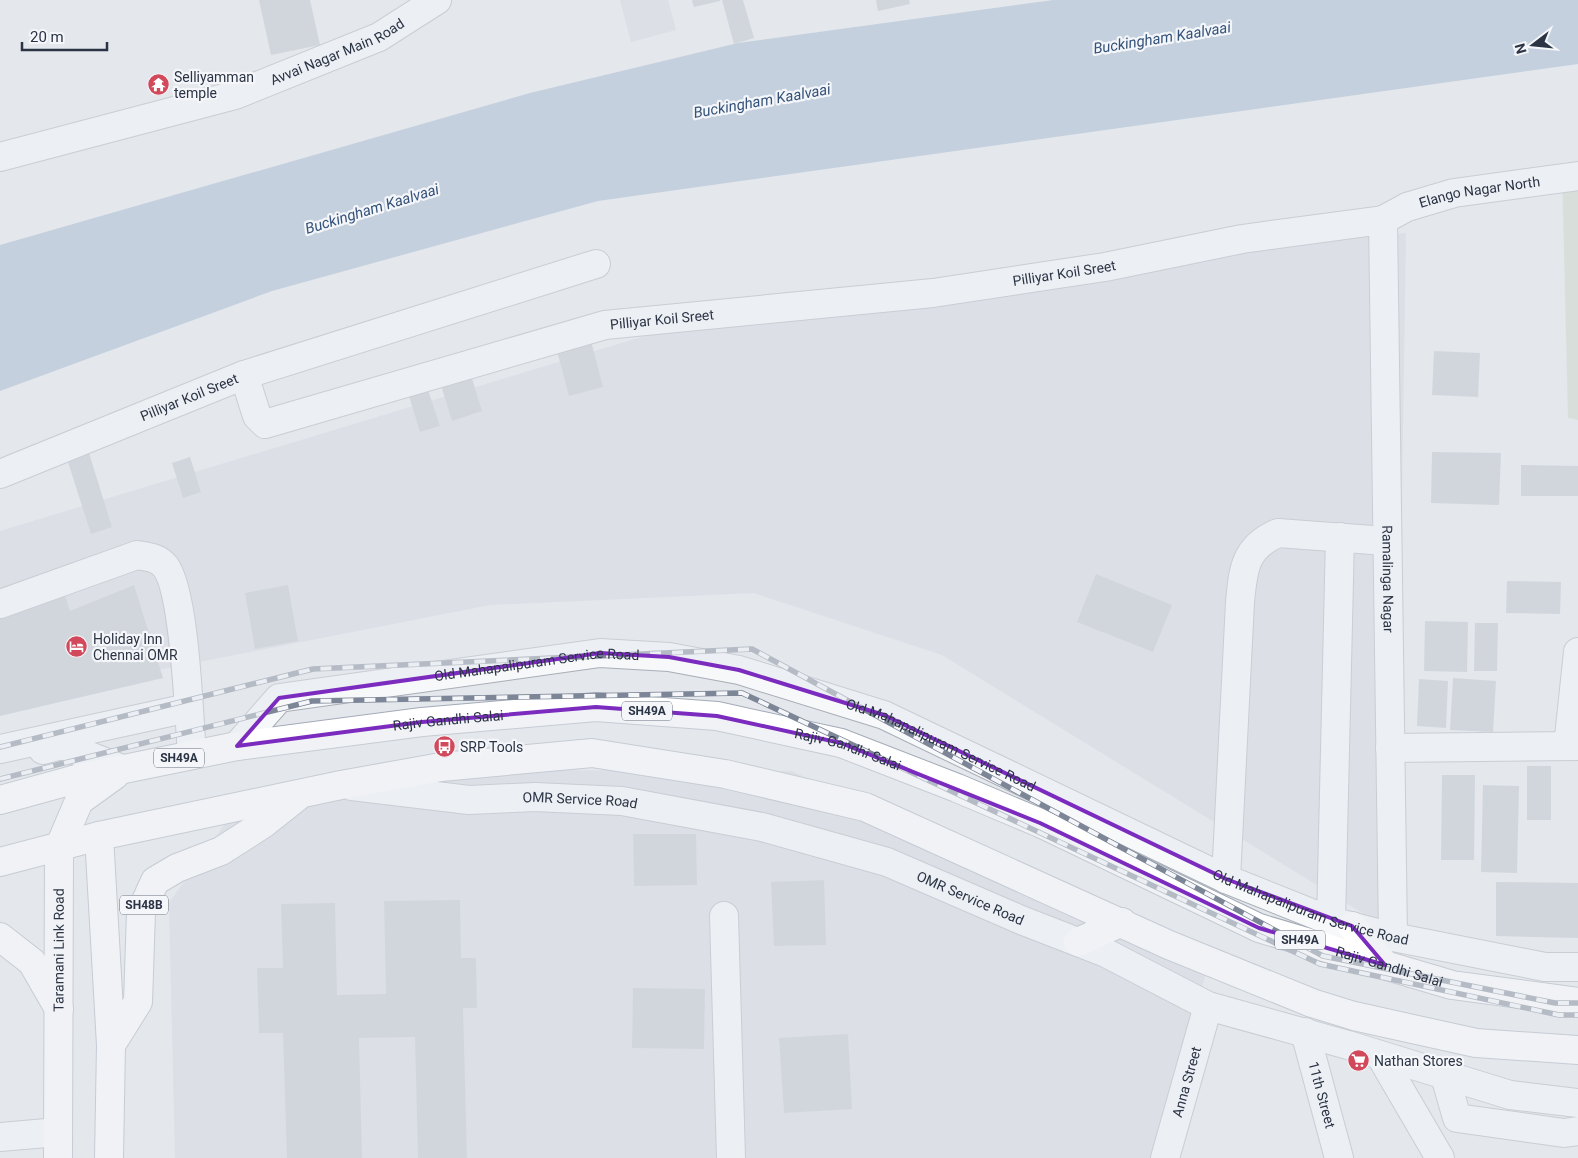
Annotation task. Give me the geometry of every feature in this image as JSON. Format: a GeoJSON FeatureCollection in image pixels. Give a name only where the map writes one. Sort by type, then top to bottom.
{"type":"FeatureCollection","features":[{"type":"Feature","properties":{"kind":"main road","name":"Rajiv Gandhi Salai"},"geometry":{"type":"LineString","coordinates":[[0,800],[80,778],[237,746],[422,722],[596,707],[717,716],[841,742],[1040,823],[1258,928],[1452,985],[1578,1002]]}},
{"type":"Feature","properties":{"kind":"main road"},"geometry":{"type":"LineString","coordinates":[[0,862],[99,836],[341,785],[442,766],[592,753],[725,774],[865,807],[1170,945],[1312,1003],[1354,1016],[1476,1043],[1578,1050]]}},
{"type":"Feature","properties":{"kind":"main road","name":"Taramani Link Road"},"geometry":{"type":"LineString","coordinates":[[58,1145],[60,1010],[59,848],[79,801],[122,770]]}},
{"type":"Feature","properties":{"kind":"main road","name":"SH48B"},"geometry":{"type":"LineString","coordinates":[[111,1045],[138,1002],[141,912],[155,882],[177,868],[221,850],[263,824],[302,793]]}},
{"type":"Feature","properties":{"kind":"main road","name":"SH48B"},"geometry":{"type":"LineString","coordinates":[[99,836],[111,1045],[109,1158]]}},
{"type":"Feature","properties":{"kind":"main road"},"geometry":{"type":"LineString","coordinates":[[1078,942],[1122,922]]}},
{"type":"Feature","properties":{"kind":"main road"},"geometry":{"type":"LineString","coordinates":[[1342,923],[1385,965]]}},
{"type":"Feature","properties":{"kind":"main road"},"geometry":{"type":"LineString","coordinates":[[0,937],[32,962],[60,1010]]}},
{"type":"Feature","properties":{"kind":"street","name":"Avvai Nagar Main Road"},"geometry":{"type":"LineString","coordinates":[[0,157],[235,95],[379,37],[437,0]]}},
{"type":"Feature","properties":{"kind":"street","name":"Elango Nagar North"},"geometry":{"type":"LineString","coordinates":[[1383,220],[1407,207],[1454,193],[1578,176]]}},
{"type":"Feature","properties":{"kind":"street","name":"Pilliyar Koil Sreet"},"geometry":{"type":"LineString","coordinates":[[0,474],[244,375],[257,416],[265,424],[605,325],[933,293],[1105,267],[1242,239],[1383,220]]}},
{"type":"Feature","properties":{"kind":"street","name":"Ramalinga Nagar"},"geometry":{"type":"LineString","coordinates":[[1383,220],[1393,937]]}},
{"type":"Feature","properties":{"kind":"street"},"geometry":{"type":"LineString","coordinates":[[244,375],[596,264]]}},
{"type":"Feature","properties":{"kind":"street"},"geometry":{"type":"LineString","coordinates":[[1226,879],[1240,602],[1243,571],[1252,551],[1264,540],[1278,533],[1386,541]]}},
{"type":"Feature","properties":{"kind":"street"},"geometry":{"type":"LineString","coordinates":[[1340,537],[1342,923]]}},
{"type":"Feature","properties":{"kind":"street"},"geometry":{"type":"LineString","coordinates":[[0,604],[137,555],[154,557],[164,566],[173,580],[178,607],[192,755]]}},
{"type":"Feature","properties":{"kind":"street"},"geometry":{"type":"LineString","coordinates":[[1390,748],[1573,746],[1578,652]]}},
{"type":"Feature","properties":{"kind":"street","name":"Old Mahapalipuram Service Road"},"geometry":{"type":"LineString","coordinates":[[237,746],[279,698],[600,653],[669,657],[739,670],[884,715],[1226,879],[1342,923],[1393,937],[1545,967],[1578,967]]}},
{"type":"Feature","properties":{"kind":"street"},"geometry":{"type":"LineString","coordinates":[[0,749],[188,708]]}},
{"type":"Feature","properties":{"kind":"street"},"geometry":{"type":"LineString","coordinates":[[0,760],[62,745],[122,770]]}},
{"type":"Feature","properties":{"kind":"street","name":"OMR Service Road"},"geometry":{"type":"LineString","coordinates":[[341,785],[469,800],[535,797],[622,801],[762,828],[887,862],[1106,953],[1208,1006],[1304,1032],[1510,1095],[1578,1103]]}},
{"type":"Feature","properties":{"kind":"street"},"geometry":{"type":"LineString","coordinates":[[724,916],[731,1158]]}},
{"type":"Feature","properties":{"kind":"street","name":"Anna Street"},"geometry":{"type":"LineString","coordinates":[[1165,1158],[1208,1006]]}},
{"type":"Feature","properties":{"kind":"street","name":"11th Street"},"geometry":{"type":"LineString","coordinates":[[1304,1032],[1339,1158]]}},
{"type":"Feature","properties":{"kind":"street"},"geometry":{"type":"LineString","coordinates":[[1381,1057],[1440,1158]]}},
{"type":"Feature","properties":{"kind":"street"},"geometry":{"type":"LineString","coordinates":[[1445,1076],[1456,1118],[1564,1132],[1578,1131]]}},
{"type":"Feature","properties":{"kind":"street"},"geometry":{"type":"LineString","coordinates":[[0,1138],[58,1145]]}},
{"type":"Feature","properties":{"kind":"highlighted area"},"geometry":{"type":"Polygon","coordinates":[[[600,653],[669,657],[739,670],[884,715],[1226,879],[1352,926],[1385,965],[1259,928],[1040,823],[841,743],[717,716],[596,707],[422,722],[237,746],[279,698],[600,653]]]}},
{"type":"Feature","properties":{"kind":"shaded area"},"geometry":{"type":"Polygon","coordinates":[[[620,0],[668,0],[676,30],[631,42],[620,0]]]}},
{"type":"Feature","properties":{"kind":"shaded area"},"geometry":{"type":"Polygon","coordinates":[[[1406,233],[1395,933],[942,655],[754,593],[490,605],[0,701],[0,531],[671,328],[1241,250],[1406,233]]]}},
{"type":"Feature","properties":{"kind":"shaded area"},"geometry":{"type":"Polygon","coordinates":[[[511,770],[792,771],[1207,970],[1152,1158],[175,1158],[169,903],[235,810],[511,770]]]}},
{"type":"Feature","properties":{"kind":"green space"},"geometry":{"type":"Polygon","coordinates":[[[1578,170],[1578,420],[1568,418],[1562,172],[1578,170]]]}},
{"type":"Feature","properties":{"kind":"water","name":"Buckingham Kaalvaai"},"geometry":{"type":"Polygon","coordinates":[[[1053,0],[1578,0],[1578,64],[598,201],[272,291],[0,391],[0,245],[530,93],[738,43],[1053,0]]]}},
{"type":"Feature","properties":{"kind":"building"},"geometry":{"type":"Polygon","coordinates":[[[259,0],[310,0],[320,45],[271,55],[259,0]]]}},
{"type":"Feature","properties":{"kind":"building"},"geometry":{"type":"Polygon","coordinates":[[[692,0],[720,0],[720,1],[694,7],[692,0]]]}},
{"type":"Feature","properties":{"kind":"building"},"geometry":{"type":"Polygon","coordinates":[[[722,0],[743,0],[754,38],[734,44],[722,0]]]}},
{"type":"Feature","properties":{"kind":"building"},"geometry":{"type":"Polygon","coordinates":[[[876,0],[909,0],[910,4],[878,11],[876,0]]]}},
{"type":"Feature","properties":{"kind":"building"},"geometry":{"type":"Polygon","coordinates":[[[590,337],[603,387],[569,396],[556,347],[590,337]]]}},
{"type":"Feature","properties":{"kind":"building"},"geometry":{"type":"Polygon","coordinates":[[[1434,351],[1480,353],[1478,397],[1432,395],[1434,351]]]}},
{"type":"Feature","properties":{"kind":"building"},"geometry":{"type":"Polygon","coordinates":[[[470,372],[482,411],[452,421],[440,382],[470,372]]]}},
{"type":"Feature","properties":{"kind":"building"},"geometry":{"type":"Polygon","coordinates":[[[427,387],[440,426],[420,432],[408,393],[427,387]]]}},
{"type":"Feature","properties":{"kind":"building"},"geometry":{"type":"Polygon","coordinates":[[[1432,452],[1501,453],[1499,505],[1431,503],[1432,452]]]}},
{"type":"Feature","properties":{"kind":"building"},"geometry":{"type":"Polygon","coordinates":[[[89,453],[112,527],[91,534],[67,459],[89,453]]]}},
{"type":"Feature","properties":{"kind":"building"},"geometry":{"type":"Polygon","coordinates":[[[190,457],[201,492],[183,498],[172,463],[190,457]]]}},
{"type":"Feature","properties":{"kind":"building"},"geometry":{"type":"Polygon","coordinates":[[[1521,465],[1578,466],[1578,496],[1521,496],[1521,465]]]}},
{"type":"Feature","properties":{"kind":"building"},"geometry":{"type":"Polygon","coordinates":[[[1096,574],[1172,605],[1153,652],[1077,622],[1096,574]]]}},
{"type":"Feature","properties":{"kind":"building"},"geometry":{"type":"Polygon","coordinates":[[[1507,581],[1561,582],[1560,614],[1506,613],[1507,581]]]}},
{"type":"Feature","properties":{"kind":"building","name":"Holiday Inn Chennai OMR"},"geometry":{"type":"Polygon","coordinates":[[[134,585],[163,678],[0,716],[0,616],[64,592],[70,611],[134,585]]]}},
{"type":"Feature","properties":{"kind":"building"},"geometry":{"type":"Polygon","coordinates":[[[288,585],[298,641],[255,649],[245,593],[288,585]]]}},
{"type":"Feature","properties":{"kind":"building"},"geometry":{"type":"Polygon","coordinates":[[[1425,621],[1468,622],[1467,672],[1424,671],[1425,621]]]}},
{"type":"Feature","properties":{"kind":"building"},"geometry":{"type":"Polygon","coordinates":[[[1475,623],[1498,623],[1497,671],[1474,671],[1475,623]]]}},
{"type":"Feature","properties":{"kind":"building"},"geometry":{"type":"Polygon","coordinates":[[[1453,678],[1496,681],[1493,732],[1450,730],[1453,678]]]}},
{"type":"Feature","properties":{"kind":"building"},"geometry":{"type":"Polygon","coordinates":[[[1419,679],[1448,681],[1446,728],[1417,726],[1419,679]]]}},
{"type":"Feature","properties":{"kind":"building"},"geometry":{"type":"Polygon","coordinates":[[[1527,766],[1551,766],[1551,820],[1527,820],[1527,766]]]}},
{"type":"Feature","properties":{"kind":"building"},"geometry":{"type":"Polygon","coordinates":[[[1442,775],[1475,775],[1474,860],[1441,860],[1442,775]]]}},
{"type":"Feature","properties":{"kind":"building"},"geometry":{"type":"Polygon","coordinates":[[[1483,785],[1519,786],[1517,873],[1481,872],[1483,785]]]}},
{"type":"Feature","properties":{"kind":"building"},"geometry":{"type":"Polygon","coordinates":[[[633,834],[696,834],[697,885],[634,886],[633,834]]]}},
{"type":"Feature","properties":{"kind":"building"},"geometry":{"type":"Polygon","coordinates":[[[824,880],[826,945],[774,946],[771,882],[824,880]]]}},
{"type":"Feature","properties":{"kind":"building"},"geometry":{"type":"Polygon","coordinates":[[[1496,882],[1578,883],[1578,938],[1496,936],[1496,882]]]}},
{"type":"Feature","properties":{"kind":"building"},"geometry":{"type":"Polygon","coordinates":[[[460,900],[461,958],[476,958],[477,1008],[463,1008],[467,1158],[418,1158],[415,1037],[359,1038],[362,1158],[287,1158],[283,1033],[259,1033],[257,968],[283,968],[281,904],[335,903],[337,995],[386,994],[384,901],[460,900]]]}},
{"type":"Feature","properties":{"kind":"building"},"geometry":{"type":"Polygon","coordinates":[[[633,988],[705,989],[704,1049],[632,1048],[633,988]]]}},
{"type":"Feature","properties":{"kind":"building"},"geometry":{"type":"Polygon","coordinates":[[[848,1034],[852,1109],[784,1113],[779,1038],[848,1034]]]}},
{"type":"Feature","properties":{"kind":"railway"},"geometry":{"type":"LineString","coordinates":[[0,747],[313,669],[752,649],[1323,956],[1555,1003],[1578,1003]]}},
{"type":"Feature","properties":{"kind":"railway"},"geometry":{"type":"LineString","coordinates":[[0,779],[312,701],[742,693],[1320,964],[1559,1015],[1578,1015]]}},
{"type":"Feature","properties":{"kind":"place","name":"Selliyamman temple"},"geometry":{"type":"Point","coordinates":[158,85]}},
{"type":"Feature","properties":{"kind":"place","name":"Holiday Inn Chennai OMR"},"geometry":{"type":"Point","coordinates":[77,647]}},
{"type":"Feature","properties":{"kind":"place","name":"SRP Tools"},"geometry":{"type":"Point","coordinates":[444,747]}},
{"type":"Feature","properties":{"kind":"place","name":"Nathan Stores"},"geometry":{"type":"Point","coordinates":[1358,1061]}}]}
